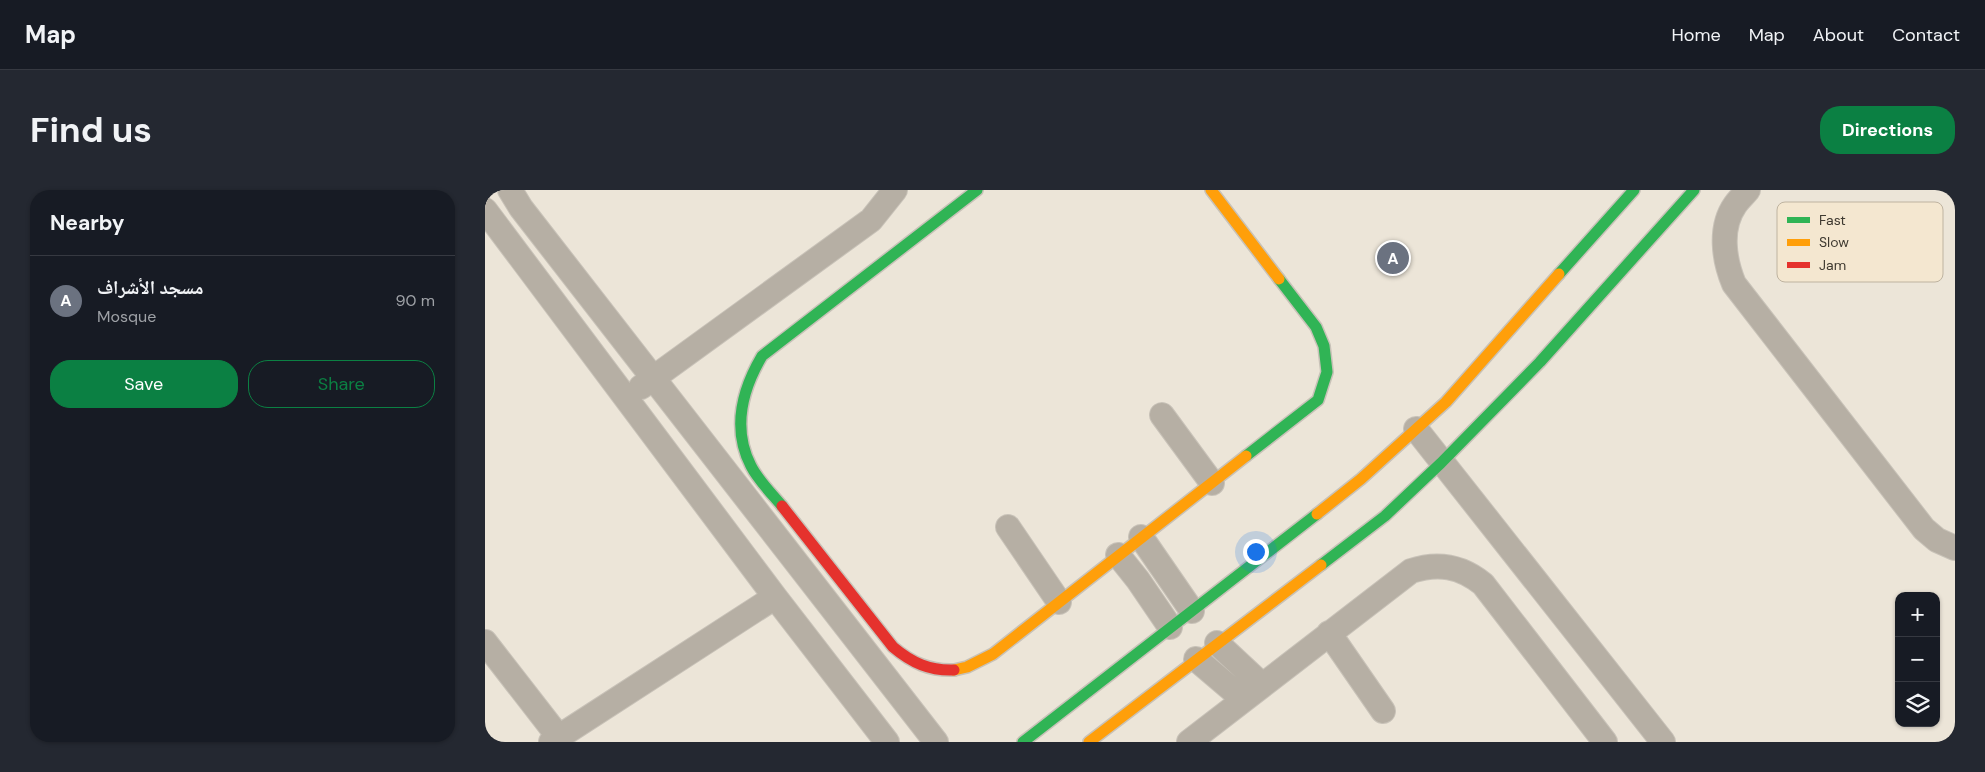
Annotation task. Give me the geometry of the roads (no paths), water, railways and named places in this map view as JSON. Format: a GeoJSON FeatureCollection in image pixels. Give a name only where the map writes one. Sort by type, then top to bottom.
{"type":"FeatureCollection","features":[{"type":"Feature","properties":{"kind":"street"},"geometry":{"type":"LineString","coordinates":[[510,190],[521,208],[936,742]]}},
{"type":"Feature","properties":{"kind":"street"},"geometry":{"type":"LineString","coordinates":[[626,398],[871,220],[895,190]]}},
{"type":"Feature","properties":{"kind":"street"},"geometry":{"type":"LineString","coordinates":[[977,190],[761,356],[746,384],[742,399],[741,433],[744,450],[751,467],[893,648],[914,663],[939,670],[968,668],[993,654],[1318,400],[1327,373],[1328,358],[1326,347],[1316,326],[1211,190]]}},
{"type":"Feature","properties":{"kind":"street"},"geometry":{"type":"LineString","coordinates":[[1023,742],[1361,479],[1446,402],[1634,190]]}},
{"type":"Feature","properties":{"kind":"street"},"geometry":{"type":"LineString","coordinates":[[1089,742],[1385,516],[1441,463],[1539,362],[1694,190]]}},
{"type":"Feature","properties":{"kind":"street"},"geometry":{"type":"LineString","coordinates":[[1748,190],[1735,205],[1728,221],[1725,238],[1727,262],[1734,284],[1924,529],[1937,540],[1955,548]]}},
{"type":"Feature","properties":{"kind":"street"},"geometry":{"type":"LineString","coordinates":[[485,210],[775,597],[887,742]]}},
{"type":"Feature","properties":{"kind":"street"},"geometry":{"type":"LineString","coordinates":[[1162,415],[1211,483]]}},
{"type":"Feature","properties":{"kind":"street"},"geometry":{"type":"LineString","coordinates":[[1416,429],[1663,742]]}},
{"type":"Feature","properties":{"kind":"street"},"geometry":{"type":"LineString","coordinates":[[1007,528],[1059,602]]}},
{"type":"Feature","properties":{"kind":"street"},"geometry":{"type":"LineString","coordinates":[[1141,537],[1191,611]]}},
{"type":"Feature","properties":{"kind":"street"},"geometry":{"type":"LineString","coordinates":[[1118,555],[1139,580],[1170,627]]}},
{"type":"Feature","properties":{"kind":"street"},"geometry":{"type":"LineString","coordinates":[[1189,742],[1411,571],[1425,566],[1440,565],[1465,572],[1483,584],[1605,742]]}},
{"type":"Feature","properties":{"kind":"street"},"geometry":{"type":"LineString","coordinates":[[485,642],[554,739],[775,597]]}},
{"type":"Feature","properties":{"kind":"street"},"geometry":{"type":"LineString","coordinates":[[1329,633],[1383,710]]}},
{"type":"Feature","properties":{"kind":"street"},"geometry":{"type":"LineString","coordinates":[[1217,643],[1262,685]]}},
{"type":"Feature","properties":{"kind":"street"},"geometry":{"type":"LineString","coordinates":[[1196,660],[1243,699]]}},
{"type":"Feature","properties":{"kind":"place","name":"مسجد الأشراف"},"geometry":{"type":"Point","coordinates":[1393,258]}}]}
